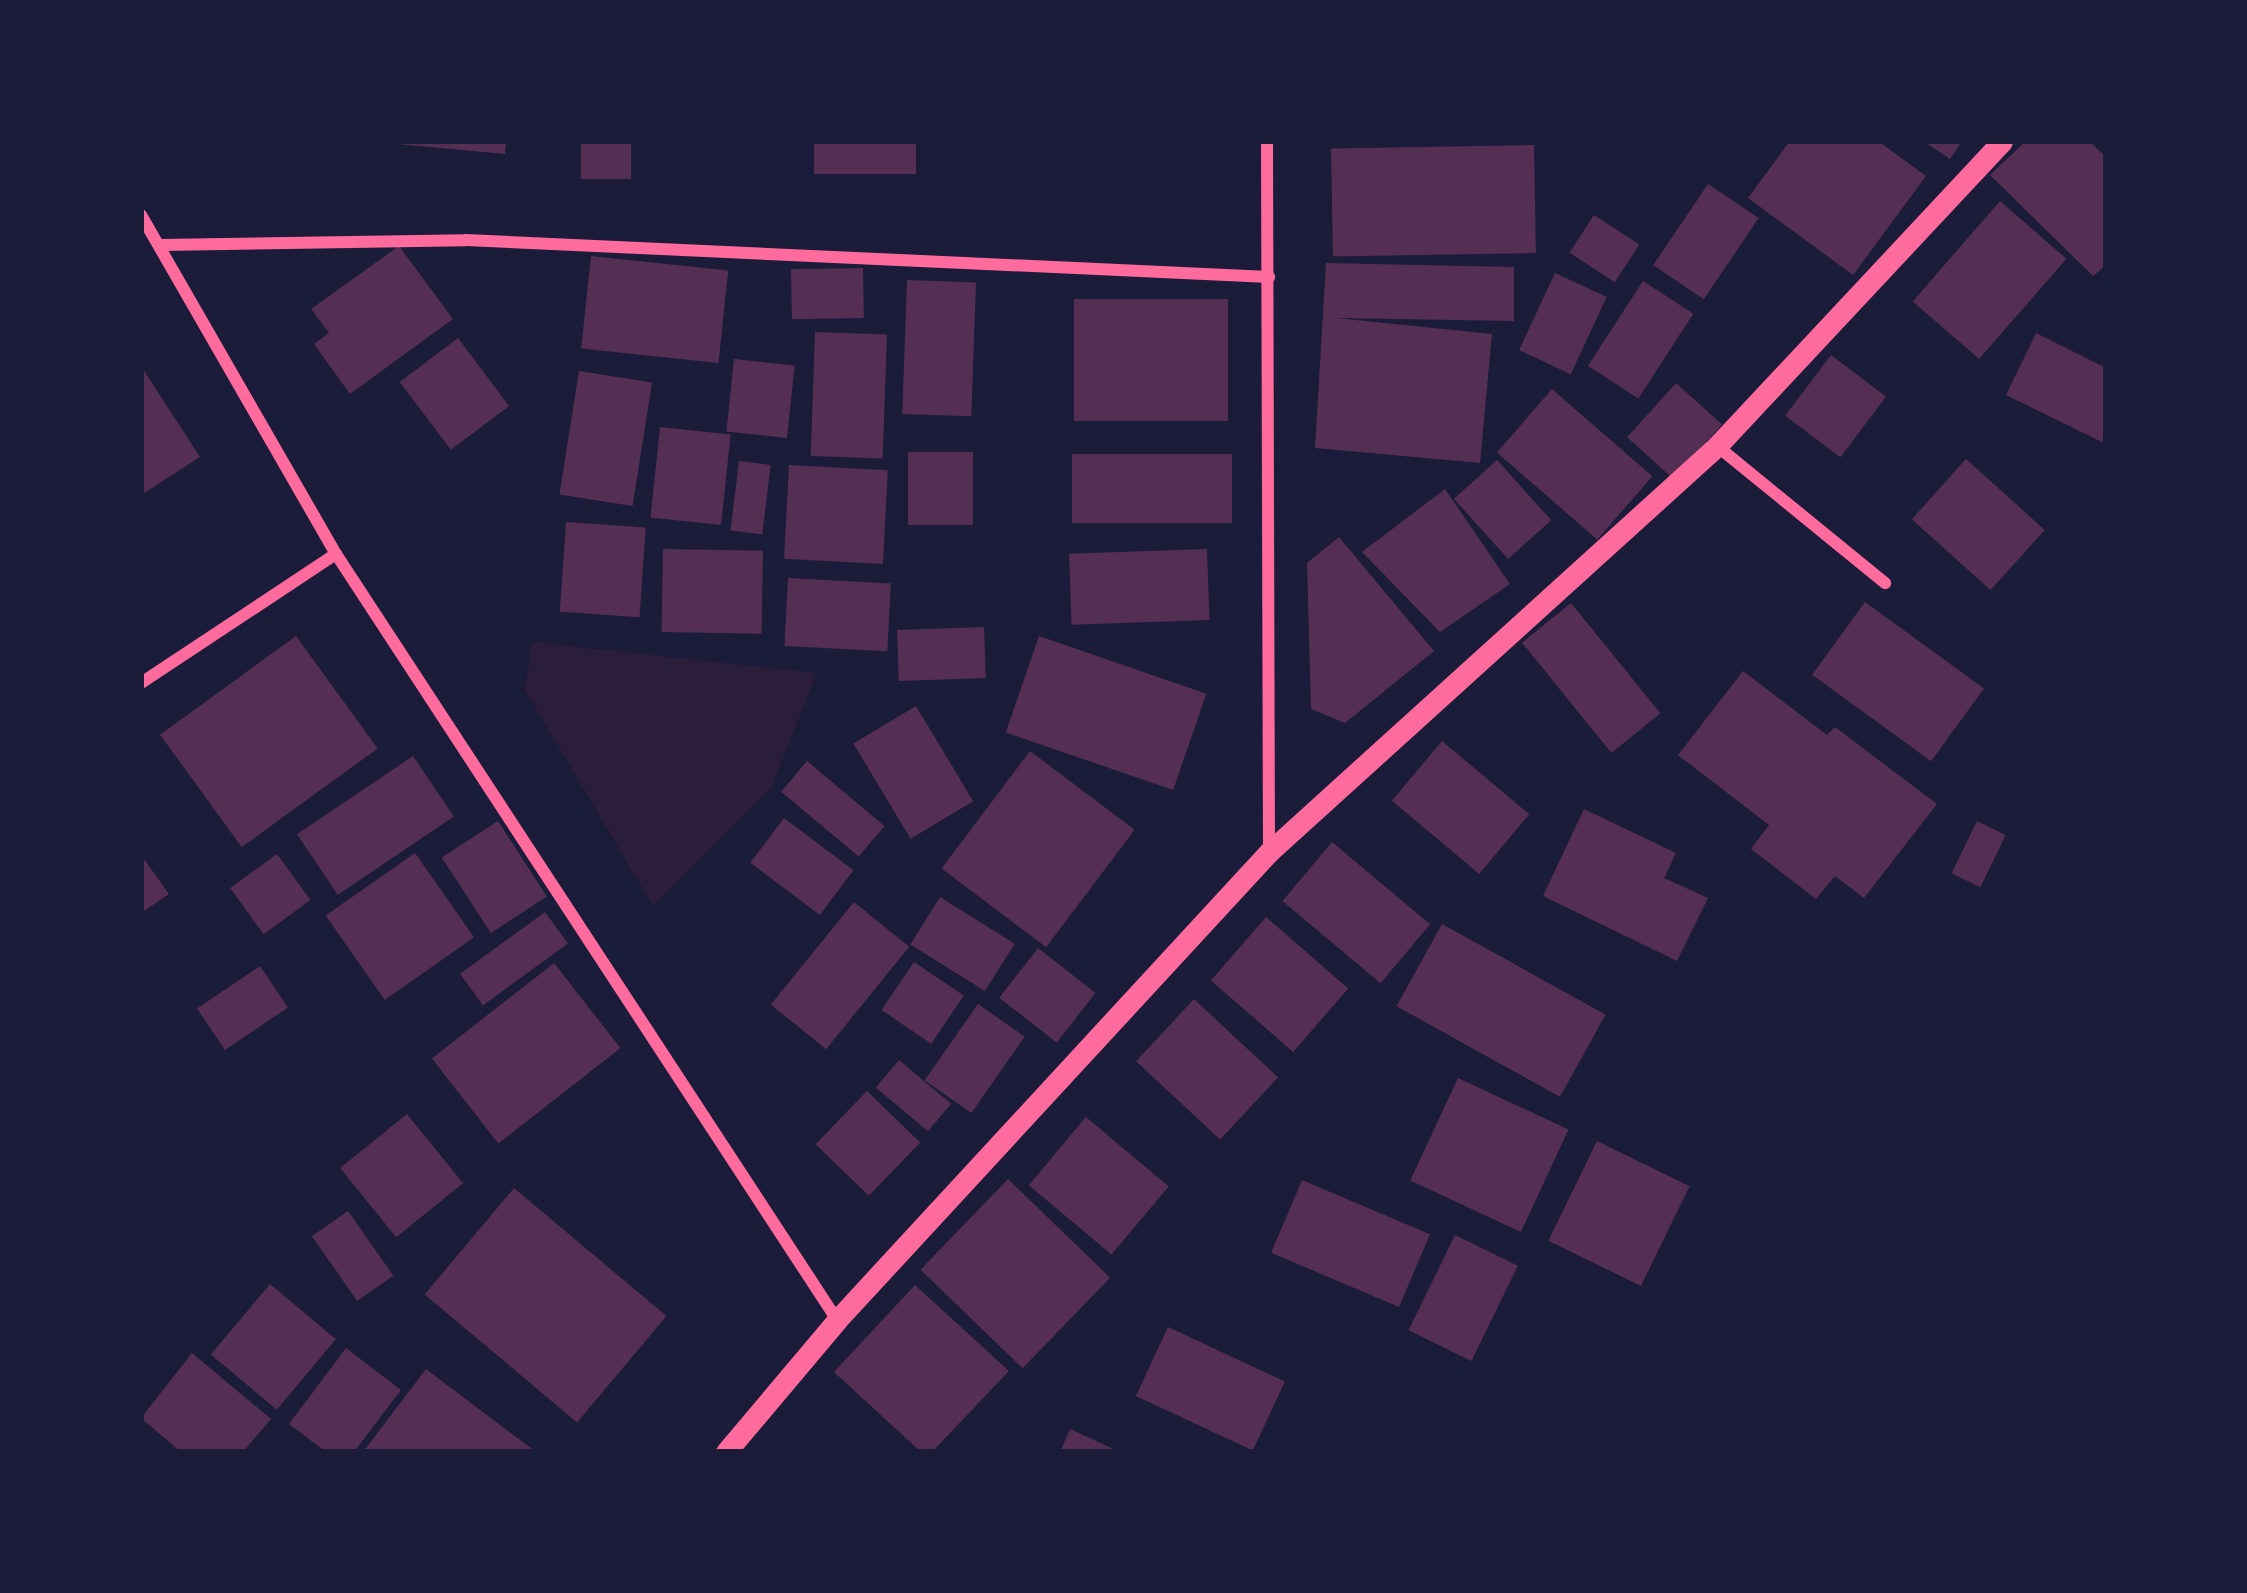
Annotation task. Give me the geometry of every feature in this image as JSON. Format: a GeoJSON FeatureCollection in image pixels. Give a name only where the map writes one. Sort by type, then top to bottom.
{"type":"FeatureCollection","features":[{"type":"Feature","properties":{"kind":"street"},"geometry":{"type":"LineString","coordinates":[[1267,141],[1270,852]]}},
{"type":"Feature","properties":{"kind":"street"},"geometry":{"type":"LineString","coordinates":[[726,1452],[837,1320],[1270,852],[1718,446],[2002,141]]}},
{"type":"Feature","properties":{"kind":"street"},"geometry":{"type":"LineString","coordinates":[[141,215],[336,554],[837,1320]]}},
{"type":"Feature","properties":{"kind":"street"},"geometry":{"type":"LineString","coordinates":[[160,245],[466,240],[1269,277]]}},
{"type":"Feature","properties":{"kind":"street"},"geometry":{"type":"LineString","coordinates":[[1718,446],[1885,583]]}},
{"type":"Feature","properties":{"kind":"street"},"geometry":{"type":"LineString","coordinates":[[141,683],[336,554]]}},
{"type":"Feature","properties":{"kind":"shaded area"},"geometry":{"type":"Polygon","coordinates":[[[532,642],[817,673],[771,788],[653,906],[525,690],[532,642]]]}},
{"type":"Feature","properties":{"kind":"building"},"geometry":{"type":"Polygon","coordinates":[[[365,141],[506,141],[505,154],[365,141]]]}},
{"type":"Feature","properties":{"kind":"building"},"geometry":{"type":"Polygon","coordinates":[[[581,141],[631,141],[631,179],[581,179],[581,141]]]}},
{"type":"Feature","properties":{"kind":"building"},"geometry":{"type":"Polygon","coordinates":[[[814,141],[916,141],[916,174],[814,174],[814,141]]]}},
{"type":"Feature","properties":{"kind":"building"},"geometry":{"type":"Polygon","coordinates":[[[1790,141],[1878,141],[1926,176],[1853,275],[1748,198],[1790,141]]]}},
{"type":"Feature","properties":{"kind":"building"},"geometry":{"type":"Polygon","coordinates":[[[1923,141],[1962,141],[1950,159],[1923,141]]]}},
{"type":"Feature","properties":{"kind":"building"},"geometry":{"type":"Polygon","coordinates":[[[2026,141],[2089,141],[2106,157],[2106,265],[2093,276],[1990,175],[2026,141]]]}},
{"type":"Feature","properties":{"kind":"building"},"geometry":{"type":"Polygon","coordinates":[[[1534,145],[1536,253],[1333,257],[1331,149],[1534,145]]]}},
{"type":"Feature","properties":{"kind":"building"},"geometry":{"type":"Polygon","coordinates":[[[1708,184],[1759,218],[1704,299],[1653,265],[1708,184]]]}},
{"type":"Feature","properties":{"kind":"building"},"geometry":{"type":"Polygon","coordinates":[[[2000,201],[2066,259],[1979,359],[1913,301],[2000,201]]]}},
{"type":"Feature","properties":{"kind":"building"},"geometry":{"type":"Polygon","coordinates":[[[1594,215],[1639,244],[1615,282],[1569,253],[1594,215]]]}},
{"type":"Feature","properties":{"kind":"building"},"geometry":{"type":"Polygon","coordinates":[[[399,246],[453,319],[350,394],[314,344],[329,333],[311,309],[399,246]]]}},
{"type":"Feature","properties":{"kind":"building"},"geometry":{"type":"Polygon","coordinates":[[[591,256],[728,270],[719,363],[581,348],[591,256]]]}},
{"type":"Feature","properties":{"kind":"building"},"geometry":{"type":"Polygon","coordinates":[[[1326,263],[1514,267],[1514,321],[1336,318],[1492,334],[1480,463],[1315,448],[1326,263]]]}},
{"type":"Feature","properties":{"kind":"building"},"geometry":{"type":"Polygon","coordinates":[[[863,268],[864,318],[792,319],[791,269],[863,268]]]}},
{"type":"Feature","properties":{"kind":"building"},"geometry":{"type":"Polygon","coordinates":[[[1555,273],[1607,297],[1571,374],[1519,350],[1555,273]]]}},
{"type":"Feature","properties":{"kind":"building"},"geometry":{"type":"Polygon","coordinates":[[[907,280],[976,282],[971,416],[902,414],[907,280]]]}},
{"type":"Feature","properties":{"kind":"building"},"geometry":{"type":"Polygon","coordinates":[[[1643,281],[1693,314],[1638,398],[1588,366],[1643,281]]]}},
{"type":"Feature","properties":{"kind":"building"},"geometry":{"type":"Polygon","coordinates":[[[1074,299],[1228,299],[1228,421],[1074,421],[1074,299]]]}},
{"type":"Feature","properties":{"kind":"building"},"geometry":{"type":"Polygon","coordinates":[[[815,332],[887,335],[883,458],[811,456],[815,332]]]}},
{"type":"Feature","properties":{"kind":"building"},"geometry":{"type":"Polygon","coordinates":[[[2036,333],[2106,368],[2106,444],[2006,395],[2036,333]]]}},
{"type":"Feature","properties":{"kind":"building"},"geometry":{"type":"Polygon","coordinates":[[[458,338],[509,406],[451,450],[400,382],[458,338]]]}},
{"type":"Feature","properties":{"kind":"building"},"geometry":{"type":"Polygon","coordinates":[[[1831,355],[1886,397],[1840,457],[1785,416],[1831,355]]]}},
{"type":"Feature","properties":{"kind":"building"},"geometry":{"type":"Polygon","coordinates":[[[734,359],[795,365],[787,438],[726,432],[734,359]]]}},
{"type":"Feature","properties":{"kind":"building"},"geometry":{"type":"Polygon","coordinates":[[[141,366],[200,457],[141,495],[141,366]]]}},
{"type":"Feature","properties":{"kind":"building"},"geometry":{"type":"Polygon","coordinates":[[[579,371],[652,383],[633,506],[559,494],[579,371]]]}},
{"type":"Feature","properties":{"kind":"building"},"geometry":{"type":"Polygon","coordinates":[[[1676,383],[1722,424],[1673,479],[1627,437],[1676,383]]]}},
{"type":"Feature","properties":{"kind":"building"},"geometry":{"type":"Polygon","coordinates":[[[1552,389],[1652,476],[1597,540],[1497,452],[1552,389]]]}},
{"type":"Feature","properties":{"kind":"building"},"geometry":{"type":"Polygon","coordinates":[[[660,427],[731,434],[721,525],[650,518],[660,427]]]}},
{"type":"Feature","properties":{"kind":"building"},"geometry":{"type":"Polygon","coordinates":[[[908,452],[973,452],[973,525],[908,525],[908,452]]]}},
{"type":"Feature","properties":{"kind":"building"},"geometry":{"type":"Polygon","coordinates":[[[1072,454],[1232,454],[1232,523],[1072,523],[1072,454]]]}},
{"type":"Feature","properties":{"kind":"building"},"geometry":{"type":"Polygon","coordinates":[[[1966,459],[2045,530],[1991,590],[1912,519],[1966,459]]]}},
{"type":"Feature","properties":{"kind":"building"},"geometry":{"type":"Polygon","coordinates":[[[1497,460],[1551,520],[1508,559],[1454,499],[1497,460]]]}},
{"type":"Feature","properties":{"kind":"building"},"geometry":{"type":"Polygon","coordinates":[[[739,461],[771,465],[762,534],[730,530],[739,461]]]}},
{"type":"Feature","properties":{"kind":"building"},"geometry":{"type":"Polygon","coordinates":[[[789,465],[888,470],[883,564],[784,559],[789,465]]]}},
{"type":"Feature","properties":{"kind":"building"},"geometry":{"type":"Polygon","coordinates":[[[1445,489],[1510,584],[1440,632],[1362,552],[1445,489]]]}},
{"type":"Feature","properties":{"kind":"building"},"geometry":{"type":"Polygon","coordinates":[[[566,522],[646,528],[640,617],[560,612],[566,522]]]}},
{"type":"Feature","properties":{"kind":"building"},"geometry":{"type":"Polygon","coordinates":[[[1339,537],[1434,651],[1345,723],[1311,709],[1307,563],[1339,537]]]}},
{"type":"Feature","properties":{"kind":"building"},"geometry":{"type":"Polygon","coordinates":[[[663,549],[763,551],[762,634],[662,632],[663,549]]]}},
{"type":"Feature","properties":{"kind":"building"},"geometry":{"type":"Polygon","coordinates":[[[1207,549],[1209,620],[1072,625],[1069,554],[1207,549]]]}},
{"type":"Feature","properties":{"kind":"building"},"geometry":{"type":"Polygon","coordinates":[[[788,578],[891,583],[887,651],[784,646],[788,578]]]}},
{"type":"Feature","properties":{"kind":"building"},"geometry":{"type":"Polygon","coordinates":[[[1865,602],[1984,688],[1931,761],[1812,675],[1865,602]]]}},
{"type":"Feature","properties":{"kind":"building"},"geometry":{"type":"Polygon","coordinates":[[[1571,603],[1660,713],[1611,753],[1522,643],[1571,603]]]}},
{"type":"Feature","properties":{"kind":"building"},"geometry":{"type":"Polygon","coordinates":[[[984,627],[986,678],[899,681],[897,630],[984,627]]]}},
{"type":"Feature","properties":{"kind":"building"},"geometry":{"type":"Polygon","coordinates":[[[296,636],[378,748],[242,847],[160,735],[296,636]]]}},
{"type":"Feature","properties":{"kind":"building"},"geometry":{"type":"Polygon","coordinates":[[[1039,636],[1206,694],[1173,790],[1006,732],[1039,636]]]}},
{"type":"Feature","properties":{"kind":"building"},"geometry":{"type":"Polygon","coordinates":[[[1743,671],[1827,735],[1835,727],[1937,804],[1864,898],[1835,876],[1816,899],[1751,849],[1769,825],[1678,755],[1743,671]]]}},
{"type":"Feature","properties":{"kind":"building"},"geometry":{"type":"Polygon","coordinates":[[[916,706],[973,801],[911,839],[853,744],[916,706]]]}},
{"type":"Feature","properties":{"kind":"building"},"geometry":{"type":"Polygon","coordinates":[[[1442,741],[1529,814],[1479,874],[1392,801],[1442,741]]]}},
{"type":"Feature","properties":{"kind":"building"},"geometry":{"type":"Polygon","coordinates":[[[1030,751],[1135,830],[1046,947],[942,868],[1030,751]]]}},
{"type":"Feature","properties":{"kind":"building"},"geometry":{"type":"Polygon","coordinates":[[[413,756],[454,817],[338,895],[297,834],[413,756]]]}},
{"type":"Feature","properties":{"kind":"building"},"geometry":{"type":"Polygon","coordinates":[[[807,761],[884,826],[859,857],[781,792],[807,761]]]}},
{"type":"Feature","properties":{"kind":"building"},"geometry":{"type":"Polygon","coordinates":[[[1584,809],[1676,853],[1664,878],[1708,898],[1677,961],[1543,896],[1584,809]]]}},
{"type":"Feature","properties":{"kind":"building"},"geometry":{"type":"Polygon","coordinates":[[[784,818],[853,870],[820,915],[750,863],[784,818]]]}},
{"type":"Feature","properties":{"kind":"building"},"geometry":{"type":"Polygon","coordinates":[[[498,821],[547,896],[491,933],[442,857],[498,821]]]}},
{"type":"Feature","properties":{"kind":"building"},"geometry":{"type":"Polygon","coordinates":[[[1977,821],[2006,835],[1980,887],[1952,873],[1977,821]]]}},
{"type":"Feature","properties":{"kind":"building"},"geometry":{"type":"Polygon","coordinates":[[[1332,842],[1430,924],[1381,983],[1283,901],[1332,842]]]}},
{"type":"Feature","properties":{"kind":"building"},"geometry":{"type":"Polygon","coordinates":[[[415,853],[474,937],[385,1000],[326,916],[415,853]]]}},
{"type":"Feature","properties":{"kind":"building"},"geometry":{"type":"Polygon","coordinates":[[[277,854],[311,900],[264,934],[230,888],[277,854]]]}},
{"type":"Feature","properties":{"kind":"building"},"geometry":{"type":"Polygon","coordinates":[[[141,855],[169,894],[141,913],[141,855]]]}},
{"type":"Feature","properties":{"kind":"building"},"geometry":{"type":"Polygon","coordinates":[[[940,897],[1015,944],[985,991],[910,944],[940,897]]]}},
{"type":"Feature","properties":{"kind":"building"},"geometry":{"type":"Polygon","coordinates":[[[854,902],[909,947],[826,1049],[771,1005],[854,902]]]}},
{"type":"Feature","properties":{"kind":"building"},"geometry":{"type":"Polygon","coordinates":[[[545,912],[568,944],[483,1005],[460,974],[545,912]]]}},
{"type":"Feature","properties":{"kind":"building"},"geometry":{"type":"Polygon","coordinates":[[[1266,917],[1348,989],[1293,1052],[1211,980],[1266,917]]]}},
{"type":"Feature","properties":{"kind":"building"},"geometry":{"type":"Polygon","coordinates":[[[1442,924],[1606,1015],[1560,1097],[1396,1006],[1442,924]]]}},
{"type":"Feature","properties":{"kind":"building"},"geometry":{"type":"Polygon","coordinates":[[[1038,948],[1096,993],[1057,1043],[999,998],[1038,948]]]}},
{"type":"Feature","properties":{"kind":"building"},"geometry":{"type":"Polygon","coordinates":[[[914,962],[964,996],[931,1044],[882,1010],[914,962]]]}},
{"type":"Feature","properties":{"kind":"building"},"geometry":{"type":"Polygon","coordinates":[[[554,963],[620,1048],[498,1144],[432,1058],[554,963]]]}},
{"type":"Feature","properties":{"kind":"building"},"geometry":{"type":"Polygon","coordinates":[[[260,966],[288,1007],[225,1050],[197,1008],[260,966]]]}},
{"type":"Feature","properties":{"kind":"building"},"geometry":{"type":"Polygon","coordinates":[[[1194,999],[1278,1077],[1220,1140],[1136,1061],[1194,999]]]}},
{"type":"Feature","properties":{"kind":"building"},"geometry":{"type":"Polygon","coordinates":[[[978,1004],[1025,1037],[971,1113],[925,1080],[978,1004]]]}},
{"type":"Feature","properties":{"kind":"building"},"geometry":{"type":"Polygon","coordinates":[[[899,1060],[951,1104],[928,1131],[876,1088],[899,1060]]]}},
{"type":"Feature","properties":{"kind":"building"},"geometry":{"type":"Polygon","coordinates":[[[1458,1078],[1569,1130],[1521,1232],[1410,1180],[1458,1078]]]}},
{"type":"Feature","properties":{"kind":"building"},"geometry":{"type":"Polygon","coordinates":[[[867,1091],[920,1142],[869,1196],[816,1144],[867,1091]]]}},
{"type":"Feature","properties":{"kind":"building"},"geometry":{"type":"Polygon","coordinates":[[[407,1114],[463,1183],[396,1237],[340,1168],[407,1114]]]}},
{"type":"Feature","properties":{"kind":"building"},"geometry":{"type":"Polygon","coordinates":[[[1086,1117],[1169,1186],[1112,1255],[1029,1185],[1086,1117]]]}},
{"type":"Feature","properties":{"kind":"building"},"geometry":{"type":"Polygon","coordinates":[[[1597,1141],[1690,1186],[1641,1286],[1548,1241],[1597,1141]]]}},
{"type":"Feature","properties":{"kind":"building"},"geometry":{"type":"Polygon","coordinates":[[[1008,1179],[1110,1278],[1023,1368],[920,1270],[1008,1179]]]}},
{"type":"Feature","properties":{"kind":"building"},"geometry":{"type":"Polygon","coordinates":[[[1302,1180],[1430,1234],[1399,1307],[1271,1253],[1302,1180]]]}},
{"type":"Feature","properties":{"kind":"building"},"geometry":{"type":"Polygon","coordinates":[[[514,1188],[666,1316],[577,1422],[425,1294],[514,1188]]]}},
{"type":"Feature","properties":{"kind":"building"},"geometry":{"type":"Polygon","coordinates":[[[348,1211],[393,1276],[357,1301],[312,1236],[348,1211]]]}},
{"type":"Feature","properties":{"kind":"building"},"geometry":{"type":"Polygon","coordinates":[[[1455,1235],[1518,1266],[1471,1361],[1409,1330],[1455,1235]]]}},
{"type":"Feature","properties":{"kind":"building"},"geometry":{"type":"Polygon","coordinates":[[[270,1284],[336,1339],[277,1410],[211,1354],[270,1284]]]}},
{"type":"Feature","properties":{"kind":"building"},"geometry":{"type":"Polygon","coordinates":[[[915,1285],[1009,1371],[932,1452],[921,1452],[834,1372],[915,1285]]]}},
{"type":"Feature","properties":{"kind":"building"},"geometry":{"type":"Polygon","coordinates":[[[1168,1327],[1285,1382],[1253,1450],[1136,1396],[1168,1327]]]}},
{"type":"Feature","properties":{"kind":"building"},"geometry":{"type":"Polygon","coordinates":[[[346,1348],[401,1390],[354,1452],[326,1452],[289,1424],[346,1348]]]}},
{"type":"Feature","properties":{"kind":"building"},"geometry":{"type":"Polygon","coordinates":[[[192,1353],[271,1419],[243,1452],[181,1452],[141,1418],[192,1353]]]}},
{"type":"Feature","properties":{"kind":"building"},"geometry":{"type":"Polygon","coordinates":[[[426,1369],[536,1452],[363,1452],[426,1369]]]}},
{"type":"Feature","properties":{"kind":"building"},"geometry":{"type":"Polygon","coordinates":[[[1070,1429],[1120,1452],[1060,1452],[1070,1429]]]}}]}
